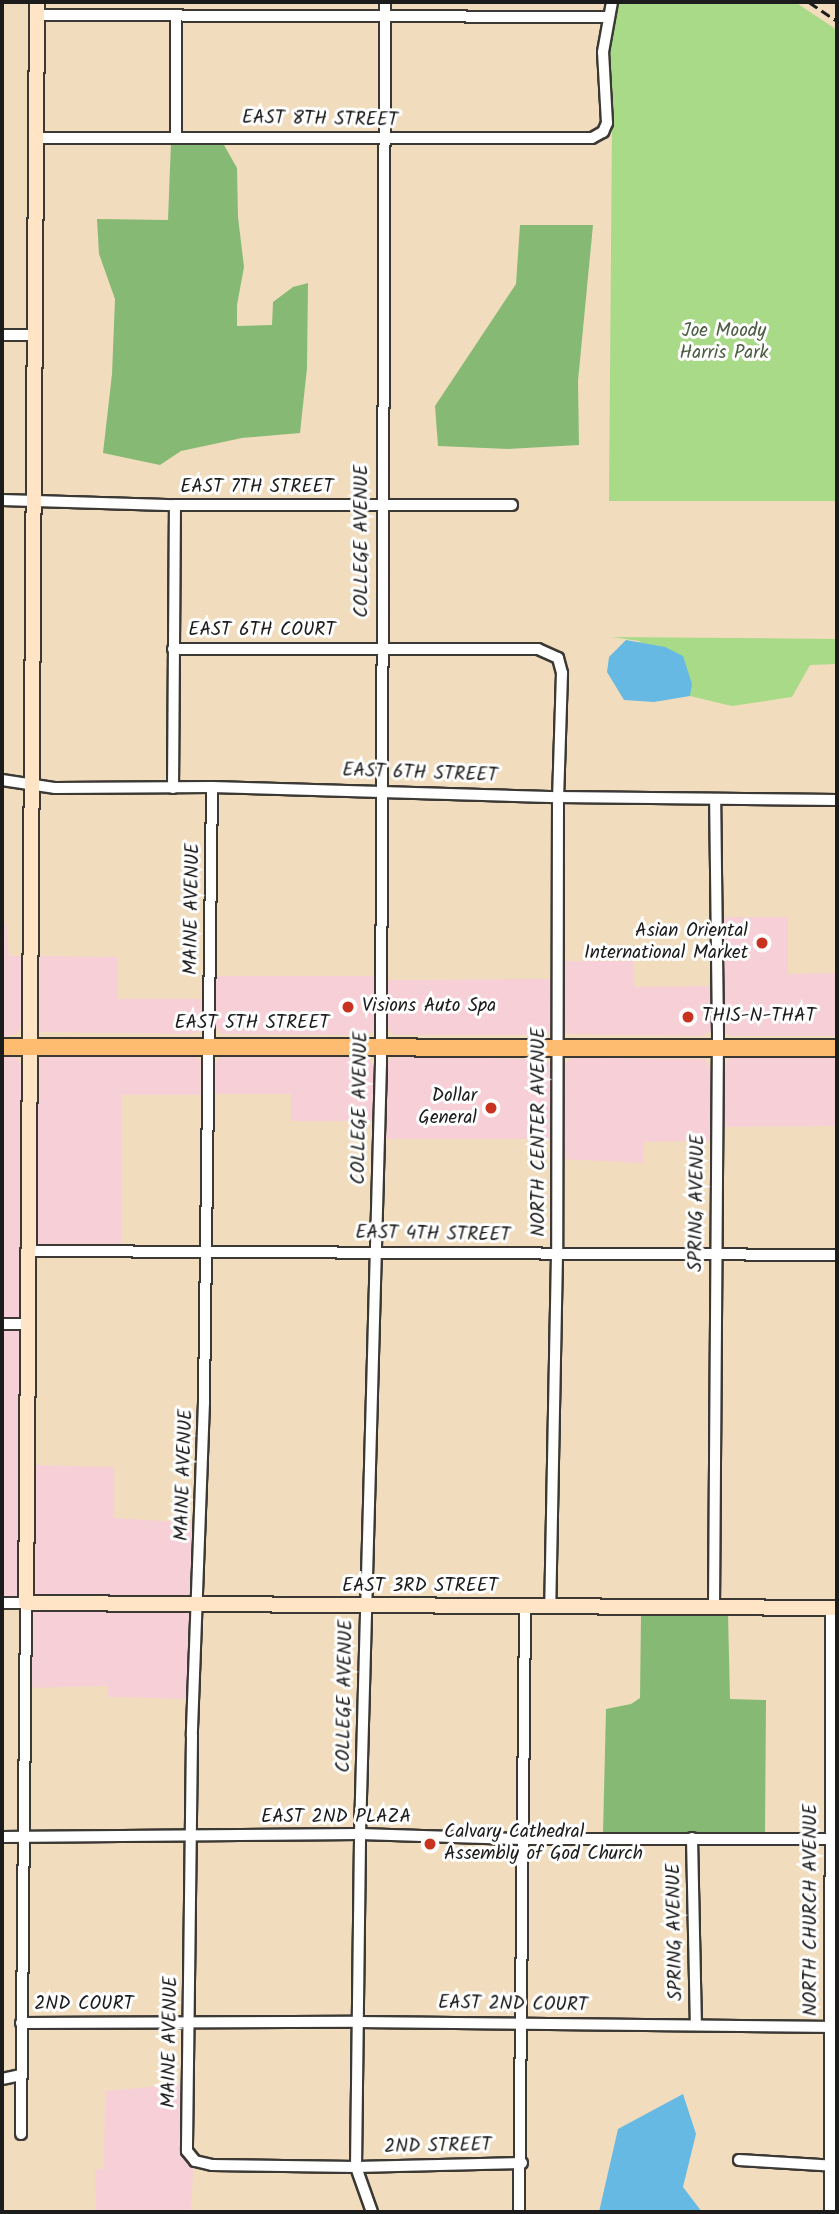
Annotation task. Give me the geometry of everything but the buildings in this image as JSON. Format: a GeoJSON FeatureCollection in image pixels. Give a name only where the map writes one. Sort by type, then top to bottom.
{"type":"FeatureCollection","features":[{"type":"Feature","properties":{"kind":"main road","name":"EAST 5TH STREET"},"geometry":{"type":"LineString","coordinates":[[2,1046],[837,1048]]}},
{"type":"Feature","properties":{"kind":"street","name":"COLLEGE AVENUE"},"geometry":{"type":"LineString","coordinates":[[372,2212],[356,2167],[359,1834],[380,1046],[384,2]]}},
{"type":"Feature","properties":{"kind":"street"},"geometry":{"type":"LineString","coordinates":[[21,2134],[36,8],[176,15],[609,17],[612,2]]}},
{"type":"Feature","properties":{"kind":"street"},"geometry":{"type":"LineString","coordinates":[[176,15],[177,136]]}},
{"type":"Feature","properties":{"kind":"street","name":"EAST 8TH STREET"},"geometry":{"type":"LineString","coordinates":[[36,138],[177,136],[583,139],[603,132],[607,118],[603,52],[609,17]]}},
{"type":"Feature","properties":{"kind":"street"},"geometry":{"type":"LineString","coordinates":[[2,335],[33,335]]}},
{"type":"Feature","properties":{"kind":"street","name":"EAST 7TH STREET"},"geometry":{"type":"LineString","coordinates":[[2,500],[175,505],[513,505]]}},
{"type":"Feature","properties":{"kind":"street"},"geometry":{"type":"LineString","coordinates":[[173,788],[175,505]]}},
{"type":"Feature","properties":{"kind":"street","name":"EAST 6TH COURT"},"geometry":{"type":"LineString","coordinates":[[173,649],[538,649],[558,658]]}},
{"type":"Feature","properties":{"kind":"street","name":"NORTH CENTER AVENUE"},"geometry":{"type":"LineString","coordinates":[[550,1606],[557,1254],[558,797],[562,673],[558,658]]}},
{"type":"Feature","properties":{"kind":"street","name":"EAST 6TH STREET"},"geometry":{"type":"LineString","coordinates":[[2,780],[55,788],[212,787],[558,797],[837,800]]}},
{"type":"Feature","properties":{"kind":"street","name":"MAINE AVENUE"},"geometry":{"type":"LineString","coordinates":[[195,2161],[187,2151],[212,787]]}},
{"type":"Feature","properties":{"kind":"street","name":"SPRING AVENUE"},"geometry":{"type":"LineString","coordinates":[[713,1607],[717,1047],[715,800]]}},
{"type":"Feature","properties":{"kind":"street","name":"EAST 4TH STREET"},"geometry":{"type":"LineString","coordinates":[[29,1251],[837,1255]]}},
{"type":"Feature","properties":{"kind":"street"},"geometry":{"type":"LineString","coordinates":[[2,1324],[28,1324]]}},
{"type":"Feature","properties":{"kind":"street","name":"EAST 3RD STREET"},"geometry":{"type":"LineString","coordinates":[[2,1603],[834,1608]]}},
{"type":"Feature","properties":{"kind":"street"},"geometry":{"type":"LineString","coordinates":[[519,2212],[522,2163],[525,1606]]}},
{"type":"Feature","properties":{"kind":"street","name":"NORTH CHURCH AVENUE"},"geometry":{"type":"LineString","coordinates":[[830,2212],[834,2166],[834,1608]]}},
{"type":"Feature","properties":{"kind":"street","name":"EAST 2ND PLAZA"},"geometry":{"type":"LineString","coordinates":[[2,1837],[359,1834],[523,1839],[834,1839]]}},
{"type":"Feature","properties":{"kind":"street","name":"SPRING AVENUE"},"geometry":{"type":"LineString","coordinates":[[692,1838],[696,2025]]}},
{"type":"Feature","properties":{"kind":"street","name":"EAST 2ND COURT"},"geometry":{"type":"LineString","coordinates":[[189,2022],[833,2027]]}},
{"type":"Feature","properties":{"kind":"street","name":"2ND COURT"},"geometry":{"type":"LineString","coordinates":[[21,2023],[189,2022]]}},
{"type":"Feature","properties":{"kind":"street"},"geometry":{"type":"LineString","coordinates":[[2,2078],[21,2075]]}},
{"type":"Feature","properties":{"kind":"street"},"geometry":{"type":"LineString","coordinates":[[738,2160],[834,2166]]}},
{"type":"Feature","properties":{"kind":"street","name":"2ND STREET"},"geometry":{"type":"LineString","coordinates":[[195,2161],[212,2165],[356,2167],[522,2163]]}},
{"type":"Feature","properties":{"kind":"shaded area"},"geometry":{"type":"Polygon","coordinates":[[[721,917],[788,917],[788,974],[837,973],[837,1036],[730,1036],[725,1033],[721,917]]]}},
{"type":"Feature","properties":{"kind":"shaded area"},"geometry":{"type":"Polygon","coordinates":[[[6,922],[9,956],[25,956],[24,1020],[17,1034],[2,1037],[2,923],[6,922]]]}},
{"type":"Feature","properties":{"kind":"shaded area"},"geometry":{"type":"Polygon","coordinates":[[[35,956],[117,957],[118,999],[205,999],[204,1024],[199,1032],[192,1034],[41,1032],[37,1028],[35,956]]]}},
{"type":"Feature","properties":{"kind":"shaded area"},"geometry":{"type":"Polygon","coordinates":[[[562,961],[633,961],[634,987],[713,986],[711,1031],[702,1036],[567,1034],[562,1020],[562,961]]]}},
{"type":"Feature","properties":{"kind":"shaded area"},"geometry":{"type":"Polygon","coordinates":[[[214,976],[376,976],[374,1030],[367,1035],[222,1034],[215,1027],[214,976]]]}},
{"type":"Feature","properties":{"kind":"shaded area"},"geometry":{"type":"Polygon","coordinates":[[[553,979],[552,1023],[549,1032],[544,1035],[393,1035],[386,1026],[385,980],[553,979]]]}},
{"type":"Feature","properties":{"kind":"shaded area"},"geometry":{"type":"Polygon","coordinates":[[[44,1055],[194,1056],[202,1062],[204,1095],[121,1095],[121,1247],[36,1244],[36,1062],[44,1055]]]}},
{"type":"Feature","properties":{"kind":"shaded area"},"geometry":{"type":"Polygon","coordinates":[[[2,1056],[16,1057],[23,1068],[22,1319],[2,1319],[2,1056]]]}},
{"type":"Feature","properties":{"kind":"shaded area"},"geometry":{"type":"Polygon","coordinates":[[[221,1056],[368,1057],[376,1071],[376,1121],[291,1121],[291,1094],[213,1094],[214,1065],[221,1056]]]}},
{"type":"Feature","properties":{"kind":"shaded area"},"geometry":{"type":"Polygon","coordinates":[[[392,1057],[547,1059],[553,1073],[553,1139],[384,1139],[385,1077],[387,1063],[392,1057]]]}},
{"type":"Feature","properties":{"kind":"shaded area"},"geometry":{"type":"Polygon","coordinates":[[[571,1058],[705,1059],[713,1073],[711,1141],[644,1142],[643,1163],[562,1159],[562,1067],[571,1058]]]}},
{"type":"Feature","properties":{"kind":"shaded area"},"geometry":{"type":"Polygon","coordinates":[[[729,1058],[837,1058],[837,1126],[720,1127],[722,1070],[729,1058]]]}},
{"type":"Feature","properties":{"kind":"shaded area"},"geometry":{"type":"Polygon","coordinates":[[[2,1330],[22,1330],[22,1599],[2,1599],[2,1330]]]}},
{"type":"Feature","properties":{"kind":"shaded area"},"geometry":{"type":"Polygon","coordinates":[[[31,1465],[114,1467],[114,1518],[196,1523],[194,1600],[31,1599],[31,1465]]]}},
{"type":"Feature","properties":{"kind":"shaded area"},"geometry":{"type":"Polygon","coordinates":[[[31,1610],[193,1611],[189,1699],[108,1697],[107,1686],[29,1688],[31,1610]]]}},
{"type":"Feature","properties":{"kind":"shaded area"},"geometry":{"type":"Polygon","coordinates":[[[184,2084],[193,2171],[191,2212],[96,2212],[95,2169],[104,2169],[105,2091],[184,2084]]]}},
{"type":"Feature","properties":{"kind":"green space","name":"Joe Moody Harris Park"},"geometry":{"type":"Polygon","coordinates":[[[617,2],[795,2],[837,30],[837,501],[609,501],[612,124],[607,53],[617,2]]]}},
{"type":"Feature","properties":{"kind":"green space"},"geometry":{"type":"Polygon","coordinates":[[[171,142],[224,145],[237,168],[238,217],[244,267],[237,305],[237,326],[272,325],[273,302],[293,287],[308,283],[307,368],[300,433],[242,438],[181,451],[160,465],[103,453],[112,374],[115,299],[99,254],[97,219],[168,220],[171,142]]]}},
{"type":"Feature","properties":{"kind":"green space"},"geometry":{"type":"Polygon","coordinates":[[[520,225],[593,225],[578,381],[579,445],[508,449],[438,446],[435,406],[516,284],[520,225]]]}},
{"type":"Feature","properties":{"kind":"green space"},"geometry":{"type":"Polygon","coordinates":[[[612,637],[837,639],[837,664],[810,665],[792,697],[732,706],[690,696],[691,684],[639,641],[612,637]]]}},
{"type":"Feature","properties":{"kind":"green space"},"geometry":{"type":"Polygon","coordinates":[[[641,1613],[728,1613],[730,1699],[766,1700],[765,1833],[603,1833],[606,1709],[631,1704],[640,1698],[641,1613]]]}},
{"type":"Feature","properties":{"kind":"water"},"geometry":{"type":"Polygon","coordinates":[[[626,640],[665,647],[683,656],[692,684],[690,696],[654,702],[624,700],[607,672],[609,657],[626,640]]]}},
{"type":"Feature","properties":{"kind":"water"},"geometry":{"type":"Polygon","coordinates":[[[683,2094],[696,2134],[683,2187],[702,2212],[599,2212],[618,2129],[683,2094]]]}},
{"type":"Feature","properties":{"kind":"railway"},"geometry":{"type":"LineString","coordinates":[[809,2],[837,21]]}},
{"type":"Feature","properties":{"kind":"place","name":"Asian Oriental International Market"},"geometry":{"type":"Point","coordinates":[762,943]}},
{"type":"Feature","properties":{"kind":"place","name":"Visions Auto Spa"},"geometry":{"type":"Point","coordinates":[348,1007]}},
{"type":"Feature","properties":{"kind":"place","name":"THIS-N-THAT"},"geometry":{"type":"Point","coordinates":[688,1017]}},
{"type":"Feature","properties":{"kind":"place","name":"Dollar General"},"geometry":{"type":"Point","coordinates":[491,1108]}},
{"type":"Feature","properties":{"kind":"place","name":"Calvary Cathedral Assembly of God Church"},"geometry":{"type":"Point","coordinates":[430,1844]}}]}
